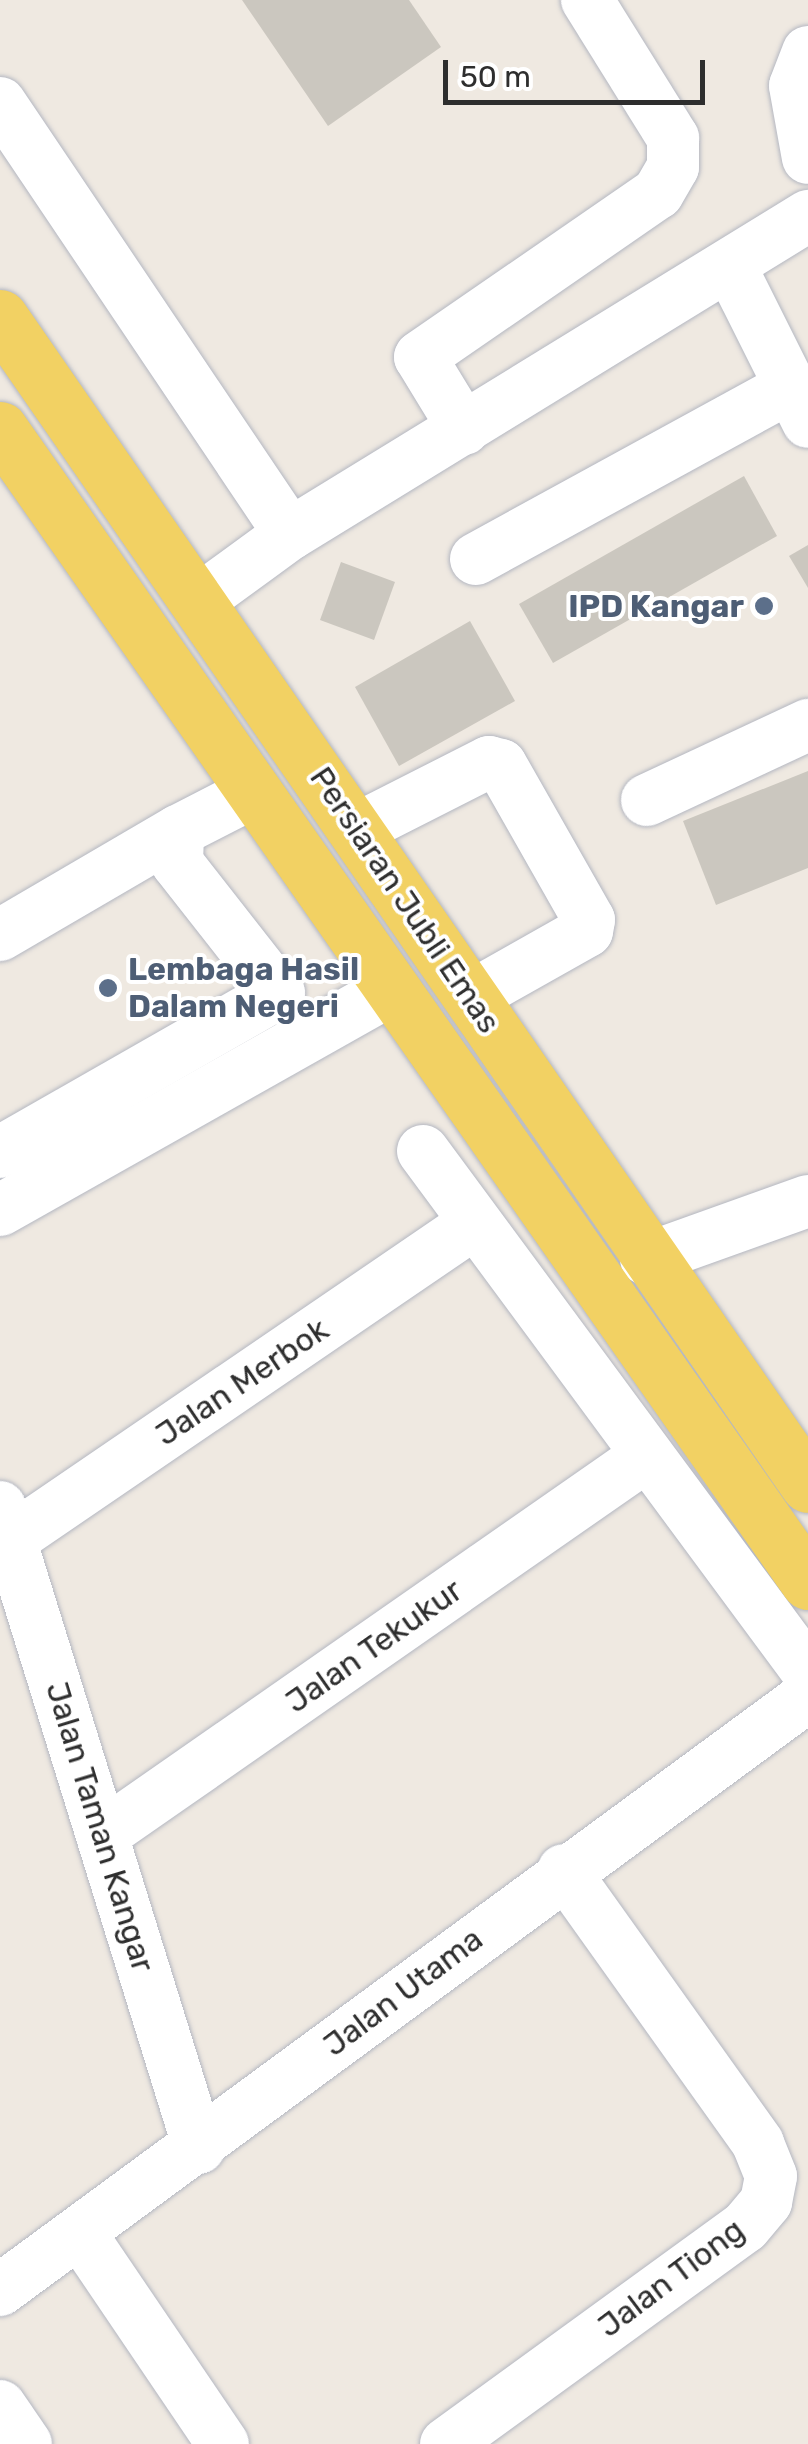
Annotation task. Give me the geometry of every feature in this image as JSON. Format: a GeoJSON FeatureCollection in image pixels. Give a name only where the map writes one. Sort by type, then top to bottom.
{"type":"FeatureCollection","features":[{"type":"Feature","properties":{"kind":"main road","name":"Persiaran Jubli Emas"},"geometry":{"type":"LineString","coordinates":[[0,317],[357,829],[646,1258],[808,1485]]}},
{"type":"Feature","properties":{"kind":"main road"},"geometry":{"type":"LineString","coordinates":[[9,460],[78,428]]}},
{"type":"Feature","properties":{"kind":"main road","name":"Persiaran Jubli Emas"},"geometry":{"type":"LineString","coordinates":[[9,460],[252,793],[808,1582]]}},
{"type":"Feature","properties":{"kind":"street"},"geometry":{"type":"LineString","coordinates":[[464,429],[420,356],[658,193],[673,167],[673,138],[587,0]]}},
{"type":"Feature","properties":{"kind":"street"},"geometry":{"type":"LineString","coordinates":[[808,52],[795,86],[808,158]]}},
{"type":"Feature","properties":{"kind":"street"},"geometry":{"type":"LineString","coordinates":[[0,103],[290,534]]}},
{"type":"Feature","properties":{"kind":"street"},"geometry":{"type":"LineString","coordinates":[[198,602],[290,534],[731,268],[808,216]]}},
{"type":"Feature","properties":{"kind":"street"},"geometry":{"type":"LineString","coordinates":[[476,559],[799,404],[731,268]]}},
{"type":"Feature","properties":{"kind":"street"},"geometry":{"type":"LineString","coordinates":[[647,800],[808,725]]}},
{"type":"Feature","properties":{"kind":"street"},"geometry":{"type":"LineString","coordinates":[[357,829],[489,762],[502,765],[589,920],[588,931],[470,997]]}},
{"type":"Feature","properties":{"kind":"street"},"geometry":{"type":"LineString","coordinates":[[0,935],[178,831],[252,793]]}},
{"type":"Feature","properties":{"kind":"street"},"geometry":{"type":"LineString","coordinates":[[0,1152],[279,993],[177,863],[178,831]]}},
{"type":"Feature","properties":{"kind":"street"},"geometry":{"type":"LineString","coordinates":[[0,1210],[388,991]]}},
{"type":"Feature","properties":{"kind":"street"},"geometry":{"type":"LineString","coordinates":[[422,1151],[808,1672]]}},
{"type":"Feature","properties":{"kind":"street"},"geometry":{"type":"LineString","coordinates":[[646,1258],[808,1201]]}},
{"type":"Feature","properties":{"kind":"street","name":"Jalan Merbok"},"geometry":{"type":"LineString","coordinates":[[5,1524],[473,1224]]}},
{"type":"Feature","properties":{"kind":"street","name":"Jalan Tekukur"},"geometry":{"type":"LineString","coordinates":[[102,1836],[646,1456]]}},
{"type":"Feature","properties":{"kind":"street","name":"Jalan Taman Kangar"},"geometry":{"type":"LineString","coordinates":[[5,1524],[199,2148]]}},
{"type":"Feature","properties":{"kind":"street","name":"Jalan Utama"},"geometry":{"type":"LineString","coordinates":[[0,2290],[199,2148],[563,1870],[808,1696]]}},
{"type":"Feature","properties":{"kind":"street","name":"Jalan Tiong"},"geometry":{"type":"LineString","coordinates":[[446,2444],[745,2227],[766,2202],[771,2176],[758,2143],[563,1870]]}},
{"type":"Feature","properties":{"kind":"street"},"geometry":{"type":"LineString","coordinates":[[80,2232],[223,2444]]}},
{"type":"Feature","properties":{"kind":"street"},"geometry":{"type":"LineString","coordinates":[[0,2406],[26,2444]]}},
{"type":"Feature","properties":{"kind":"building"},"geometry":{"type":"Polygon","coordinates":[[[242,0],[409,0],[441,47],[328,126],[242,0]]]}},
{"type":"Feature","properties":{"kind":"building"},"geometry":{"type":"Polygon","coordinates":[[[744,476],[777,536],[553,663],[519,604],[744,476]]]}},
{"type":"Feature","properties":{"kind":"building"},"geometry":{"type":"Polygon","coordinates":[[[808,545],[808,588],[789,556],[808,545]]]}},
{"type":"Feature","properties":{"kind":"building"},"geometry":{"type":"Polygon","coordinates":[[[341,562],[395,582],[374,640],[320,620],[341,562]]]}},
{"type":"Feature","properties":{"kind":"building"},"geometry":{"type":"Polygon","coordinates":[[[470,621],[515,701],[399,766],[355,687],[470,621]]]}},
{"type":"Feature","properties":{"kind":"building"},"geometry":{"type":"Polygon","coordinates":[[[808,771],[808,868],[716,905],[683,821],[808,771]]]}},
{"type":"Feature","properties":{"kind":"place","name":"IPD Kangar"},"geometry":{"type":"Point","coordinates":[764,606]}},
{"type":"Feature","properties":{"kind":"place","name":"Lembaga Hasil Dalam Negeri"},"geometry":{"type":"Point","coordinates":[108,988]}}]}
